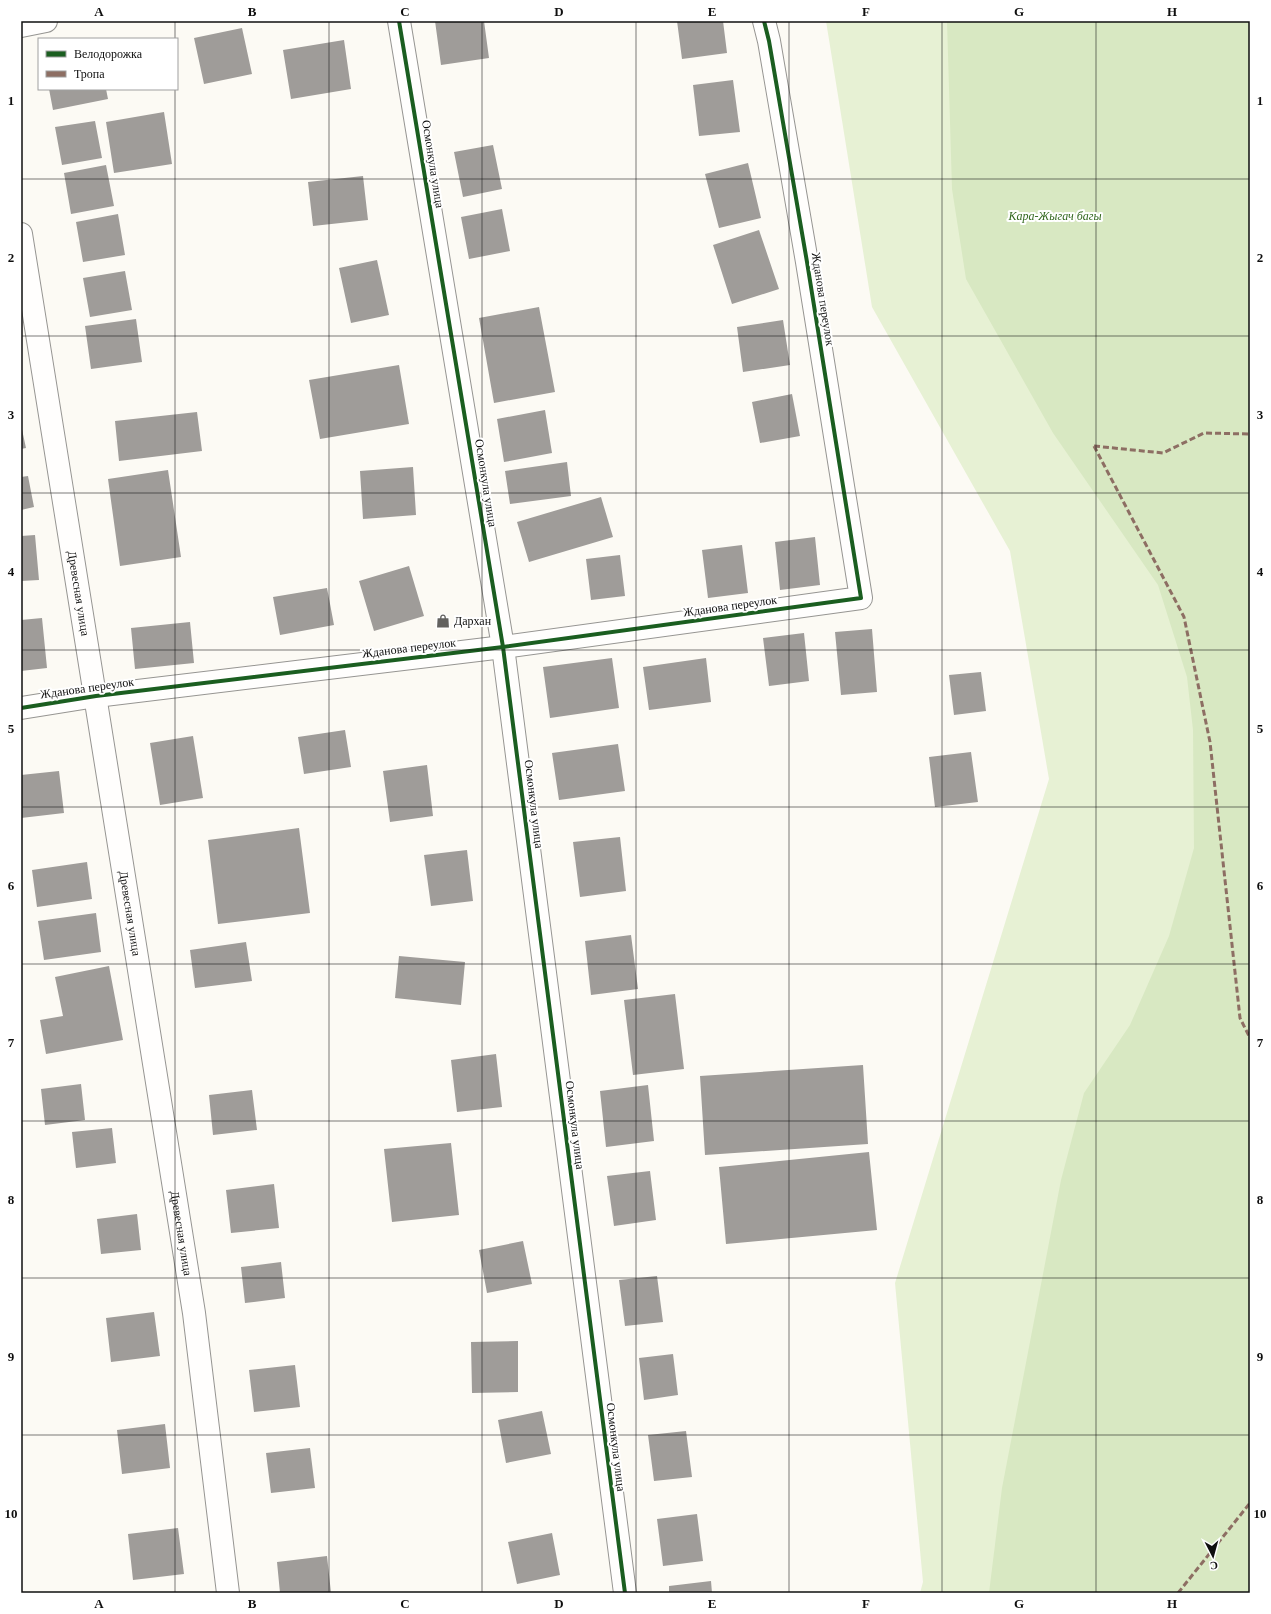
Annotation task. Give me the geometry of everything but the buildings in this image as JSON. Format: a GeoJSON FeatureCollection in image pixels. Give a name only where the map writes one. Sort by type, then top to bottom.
{"type":"FeatureCollection","features":[{"type":"Feature","properties":{"kind":"street"},"geometry":{"type":"LineString","coordinates":[[21,26],[46,21]]}},
{"type":"Feature","properties":{"kind":"street","name":"Осмонкула улица"},"geometry":{"type":"LineString","coordinates":[[399,21],[503,647],[625,1593]]}},
{"type":"Feature","properties":{"kind":"street","name":"Жданова переулок"},"geometry":{"type":"LineString","coordinates":[[21,708],[96,696],[503,647],[861,598],[806,254],[769,41],[764,21]]}},
{"type":"Feature","properties":{"kind":"street","name":"Древесная улица"},"geometry":{"type":"LineString","coordinates":[[21,234],[194,1313],[228,1593]]}},
{"type":"Feature","properties":{"kind":"green space","name":"Кара-Жыгач багы"},"geometry":{"type":"Polygon","coordinates":[[[826,21],[1250,21],[1250,1593],[920,1593],[923,1582],[895,1283],[1049,779],[1010,551],[872,307],[826,21]]]}},
{"type":"Feature","properties":{"kind":"green space"},"geometry":{"type":"Polygon","coordinates":[[[947,21],[1250,21],[1250,1593],[989,1593],[1002,1488],[1061,1180],[1084,1093],[1130,1025],[1169,936],[1194,848],[1193,730],[1187,677],[1158,585],[1053,433],[966,279],[952,189],[947,21]]]}},
{"type":"Feature","properties":{"kind":"marked path"},"geometry":{"type":"LineString","coordinates":[[1094,446],[1163,453],[1204,433],[1250,434]]}},
{"type":"Feature","properties":{"kind":"marked path"},"geometry":{"type":"LineString","coordinates":[[1094,446],[1184,617],[1210,742],[1240,1018],[1250,1038]]}},
{"type":"Feature","properties":{"kind":"marked path"},"geometry":{"type":"LineString","coordinates":[[1178,1593],[1250,1503]]}},
{"type":"Feature","properties":{"kind":"cycle path"},"geometry":{"type":"LineString","coordinates":[[399,21],[503,647],[625,1593]]}},
{"type":"Feature","properties":{"kind":"cycle path"},"geometry":{"type":"LineString","coordinates":[[21,708],[96,696],[503,647],[861,598],[807,262],[769,41],[764,21]]}},
{"type":"Feature","properties":{"kind":"place","name":"Дархан"},"geometry":{"type":"Point","coordinates":[443,621]}}]}
